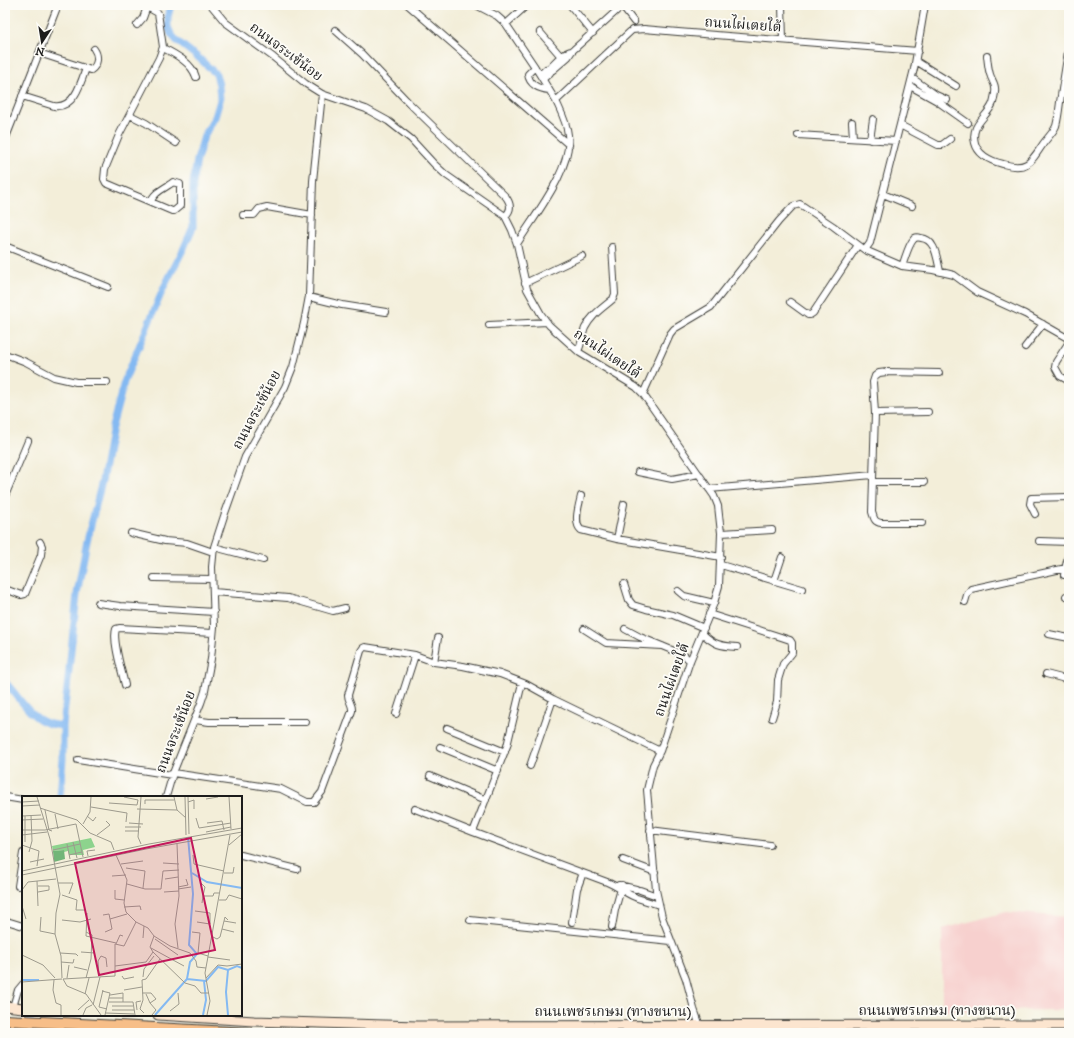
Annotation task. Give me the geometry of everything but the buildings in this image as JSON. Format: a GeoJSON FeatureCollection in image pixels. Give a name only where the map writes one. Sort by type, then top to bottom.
{"type":"FeatureCollection","features":[{"type":"Feature","properties":{"kind":"highway"},"geometry":{"type":"LineString","coordinates":[[5,1020],[49,1021],[250,1033]]}},
{"type":"Feature","properties":{"kind":"main road","name":"ถนนเพชรเกษม (ทางขนาน)"},"geometry":{"type":"LineString","coordinates":[[174,1016],[254,1021],[401,1025],[1069,1025]]}},
{"type":"Feature","properties":{"kind":"street"},"geometry":{"type":"LineString","coordinates":[[6,137],[58,5]]}},
{"type":"Feature","properties":{"kind":"street","name":"ถนนจระเข้น้อย"},"geometry":{"type":"LineString","coordinates":[[166,796],[172,774],[205,691],[213,633],[214,612],[212,567],[214,549],[245,457],[286,387],[304,323],[309,297],[316,152],[322,94],[306,84],[273,57],[225,22],[211,5]]}},
{"type":"Feature","properties":{"kind":"street"},"geometry":{"type":"LineString","coordinates":[[408,5],[569,145]]}},
{"type":"Feature","properties":{"kind":"street"},"geometry":{"type":"LineString","coordinates":[[476,5],[497,16],[506,24],[556,101],[568,129],[569,145],[557,181],[517,244]]}},
{"type":"Feature","properties":{"kind":"street"},"geometry":{"type":"LineString","coordinates":[[506,24],[527,5]]}},
{"type":"Feature","properties":{"kind":"street"},"geometry":{"type":"LineString","coordinates":[[570,5],[593,33]]}},
{"type":"Feature","properties":{"kind":"street"},"geometry":{"type":"LineString","coordinates":[[541,77],[563,58],[568,51],[572,51],[593,33],[622,5],[634,22]]}},
{"type":"Feature","properties":{"kind":"street"},"geometry":{"type":"LineString","coordinates":[[782,5],[783,40]]}},
{"type":"Feature","properties":{"kind":"street"},"geometry":{"type":"LineString","coordinates":[[865,250],[871,240],[912,78],[925,5]]}},
{"type":"Feature","properties":{"kind":"street"},"geometry":{"type":"LineString","coordinates":[[137,25],[143,18],[146,6],[158,13],[163,48],[119,135],[105,169],[105,181],[151,202],[172,211],[180,206],[180,184],[173,182],[161,189],[152,198],[151,202]]}},
{"type":"Feature","properties":{"kind":"street","name":"ถนนไผ่เตยใต้"},"geometry":{"type":"LineString","coordinates":[[556,101],[632,30],[644,29],[918,51]]}},
{"type":"Feature","properties":{"kind":"street"},"geometry":{"type":"LineString","coordinates":[[322,94],[366,109],[388,120],[411,139],[446,175],[505,216],[509,213],[510,203],[506,197],[410,104],[362,54],[335,30]]}},
{"type":"Feature","properties":{"kind":"street"},"geometry":{"type":"LineString","coordinates":[[540,32],[563,58]]}},
{"type":"Feature","properties":{"kind":"street"},"geometry":{"type":"LineString","coordinates":[[987,56],[988,66],[995,87],[995,93],[991,107],[979,121],[974,136],[975,142],[981,153],[988,158],[1014,167],[1028,164],[1033,160],[1056,126],[1069,45]]}},
{"type":"Feature","properties":{"kind":"street"},"geometry":{"type":"LineString","coordinates":[[163,48],[173,53],[190,67],[194,71],[196,77]]}},
{"type":"Feature","properties":{"kind":"street"},"geometry":{"type":"LineString","coordinates":[[39,53],[91,70],[94,68],[98,58],[94,49]]}},
{"type":"Feature","properties":{"kind":"street"},"geometry":{"type":"LineString","coordinates":[[916,61],[956,86]]}},
{"type":"Feature","properties":{"kind":"street"},"geometry":{"type":"LineString","coordinates":[[535,67],[528,74],[531,83],[542,89],[549,90]]}},
{"type":"Feature","properties":{"kind":"street"},"geometry":{"type":"LineString","coordinates":[[22,96],[54,106],[64,105],[79,89],[86,68]]}},
{"type":"Feature","properties":{"kind":"street"},"geometry":{"type":"LineString","coordinates":[[912,78],[936,95],[947,100]]}},
{"type":"Feature","properties":{"kind":"street"},"geometry":{"type":"LineString","coordinates":[[910,86],[937,101],[968,123]]}},
{"type":"Feature","properties":{"kind":"street"},"geometry":{"type":"LineString","coordinates":[[130,115],[146,123],[176,143]]}},
{"type":"Feature","properties":{"kind":"street"},"geometry":{"type":"LineString","coordinates":[[870,140],[873,118]]}},
{"type":"Feature","properties":{"kind":"street"},"geometry":{"type":"LineString","coordinates":[[852,122],[853,138]]}},
{"type":"Feature","properties":{"kind":"street"},"geometry":{"type":"LineString","coordinates":[[900,125],[938,144],[942,145],[950,139]]}},
{"type":"Feature","properties":{"kind":"street"},"geometry":{"type":"LineString","coordinates":[[798,135],[896,141]]}},
{"type":"Feature","properties":{"kind":"street"},"geometry":{"type":"LineString","coordinates":[[883,194],[912,206]]}},
{"type":"Feature","properties":{"kind":"street"},"geometry":{"type":"LineString","coordinates":[[643,394],[670,334],[674,329],[710,308],[779,221],[793,206],[800,204],[814,212],[865,250],[902,266],[940,271],[954,275],[977,292],[1018,310],[1069,341],[1056,362],[1055,367],[1060,376],[1069,381]]}},
{"type":"Feature","properties":{"kind":"street"},"geometry":{"type":"LineString","coordinates":[[243,215],[254,215],[260,209],[267,207],[312,215]]}},
{"type":"Feature","properties":{"kind":"street","name":"ถนนไผ่เตยใต้"},"geometry":{"type":"LineString","coordinates":[[505,216],[517,244],[527,289],[547,322],[578,351],[636,387],[643,394],[709,489],[718,506],[721,533],[721,565],[719,586],[714,603],[690,661],[660,751],[653,765],[648,790],[650,830],[657,896],[662,917],[686,979],[700,1026]]}},
{"type":"Feature","properties":{"kind":"street"},"geometry":{"type":"LineString","coordinates":[[902,266],[912,240],[916,238],[924,238],[934,247],[940,271]]}},
{"type":"Feature","properties":{"kind":"street"},"geometry":{"type":"LineString","coordinates":[[790,302],[808,315],[813,313],[858,245]]}},
{"type":"Feature","properties":{"kind":"street"},"geometry":{"type":"LineString","coordinates":[[5,246],[108,287]]}},
{"type":"Feature","properties":{"kind":"street"},"geometry":{"type":"LineString","coordinates":[[578,351],[585,329],[589,322],[601,307],[614,299],[612,247]]}},
{"type":"Feature","properties":{"kind":"street"},"geometry":{"type":"LineString","coordinates":[[525,283],[582,256]]}},
{"type":"Feature","properties":{"kind":"street"},"geometry":{"type":"LineString","coordinates":[[309,297],[342,305],[386,312]]}},
{"type":"Feature","properties":{"kind":"street"},"geometry":{"type":"LineString","coordinates":[[489,324],[547,322]]}},
{"type":"Feature","properties":{"kind":"street"},"geometry":{"type":"LineString","coordinates":[[1025,347],[1043,324]]}},
{"type":"Feature","properties":{"kind":"street"},"geometry":{"type":"LineString","coordinates":[[5,354],[26,362],[54,377],[76,382],[106,382]]}},
{"type":"Feature","properties":{"kind":"street"},"geometry":{"type":"LineString","coordinates":[[922,523],[877,522],[874,519],[872,512],[875,413],[873,382],[875,376],[879,373],[939,373]]}},
{"type":"Feature","properties":{"kind":"street"},"geometry":{"type":"LineString","coordinates":[[875,413],[928,412]]}},
{"type":"Feature","properties":{"kind":"street"},"geometry":{"type":"LineString","coordinates":[[5,496],[28,441]]}},
{"type":"Feature","properties":{"kind":"street"},"geometry":{"type":"LineString","coordinates":[[638,472],[672,479],[698,474]]}},
{"type":"Feature","properties":{"kind":"street"},"geometry":{"type":"LineString","coordinates":[[709,489],[873,478],[924,482]]}},
{"type":"Feature","properties":{"kind":"street"},"geometry":{"type":"LineString","coordinates":[[581,496],[577,516],[578,527],[588,532],[617,540],[721,557]]}},
{"type":"Feature","properties":{"kind":"street"},"geometry":{"type":"LineString","coordinates":[[1035,514],[1030,504],[1031,498],[1069,497]]}},
{"type":"Feature","properties":{"kind":"street"},"geometry":{"type":"LineString","coordinates":[[617,540],[624,504]]}},
{"type":"Feature","properties":{"kind":"street"},"geometry":{"type":"LineString","coordinates":[[721,533],[772,530]]}},
{"type":"Feature","properties":{"kind":"street"},"geometry":{"type":"LineString","coordinates":[[131,533],[165,541],[187,543],[263,560]]}},
{"type":"Feature","properties":{"kind":"street"},"geometry":{"type":"LineString","coordinates":[[1039,541],[1069,542]]}},
{"type":"Feature","properties":{"kind":"street"},"geometry":{"type":"LineString","coordinates":[[5,590],[21,595],[25,594],[41,555],[42,546],[40,542]]}},
{"type":"Feature","properties":{"kind":"street"},"geometry":{"type":"LineString","coordinates":[[1064,575],[1069,551]]}},
{"type":"Feature","properties":{"kind":"street"},"geometry":{"type":"LineString","coordinates":[[774,581],[782,557]]}},
{"type":"Feature","properties":{"kind":"street"},"geometry":{"type":"LineString","coordinates":[[721,565],[802,590]]}},
{"type":"Feature","properties":{"kind":"street"},"geometry":{"type":"LineString","coordinates":[[965,602],[971,589],[1066,568]]}},
{"type":"Feature","properties":{"kind":"street"},"geometry":{"type":"LineString","coordinates":[[154,578],[212,579]]}},
{"type":"Feature","properties":{"kind":"street"},"geometry":{"type":"LineString","coordinates":[[624,584],[629,600],[633,605],[673,615],[703,630],[710,641],[716,644],[737,647]]}},
{"type":"Feature","properties":{"kind":"street"},"geometry":{"type":"LineString","coordinates":[[678,591],[684,596],[714,603]]}},
{"type":"Feature","properties":{"kind":"street"},"geometry":{"type":"LineString","coordinates":[[213,592],[288,598],[333,612],[345,608]]}},
{"type":"Feature","properties":{"kind":"street"},"geometry":{"type":"LineString","coordinates":[[98,603],[120,606],[214,612]]}},
{"type":"Feature","properties":{"kind":"street"},"geometry":{"type":"LineString","coordinates":[[709,614],[781,636],[792,642],[792,653],[783,664],[778,680],[778,702],[772,718]]}},
{"type":"Feature","properties":{"kind":"street"},"geometry":{"type":"LineString","coordinates":[[125,685],[116,645],[116,629],[213,633]]}},
{"type":"Feature","properties":{"kind":"street"},"geometry":{"type":"LineString","coordinates":[[584,629],[606,643],[662,646]]}},
{"type":"Feature","properties":{"kind":"street"},"geometry":{"type":"LineString","coordinates":[[625,629],[685,656],[690,661]]}},
{"type":"Feature","properties":{"kind":"street"},"geometry":{"type":"LineString","coordinates":[[1048,634],[1069,638]]}},
{"type":"Feature","properties":{"kind":"street"},"geometry":{"type":"LineString","coordinates":[[434,662],[438,638]]}},
{"type":"Feature","properties":{"kind":"street"},"geometry":{"type":"LineString","coordinates":[[78,760],[281,789],[308,802],[314,802],[322,792],[352,712],[352,705],[348,695],[363,648],[366,647],[415,654],[434,662],[486,671],[522,683],[660,751]]}},
{"type":"Feature","properties":{"kind":"street"},"geometry":{"type":"LineString","coordinates":[[396,714],[415,654]]}},
{"type":"Feature","properties":{"kind":"street"},"geometry":{"type":"LineString","coordinates":[[1046,674],[1069,680]]}},
{"type":"Feature","properties":{"kind":"street"},"geometry":{"type":"LineString","coordinates":[[473,832],[505,752],[522,683]]}},
{"type":"Feature","properties":{"kind":"street"},"geometry":{"type":"LineString","coordinates":[[530,766],[553,699]]}},
{"type":"Feature","properties":{"kind":"street"},"geometry":{"type":"LineString","coordinates":[[194,720],[209,722],[306,722]]}},
{"type":"Feature","properties":{"kind":"street"},"geometry":{"type":"LineString","coordinates":[[446,728],[505,752]]}},
{"type":"Feature","properties":{"kind":"street"},"geometry":{"type":"LineString","coordinates":[[440,747],[498,771]]}},
{"type":"Feature","properties":{"kind":"street"},"geometry":{"type":"LineString","coordinates":[[430,776],[486,800]]}},
{"type":"Feature","properties":{"kind":"street"},"geometry":{"type":"LineString","coordinates":[[5,797],[22,800]]}},
{"type":"Feature","properties":{"kind":"street"},"geometry":{"type":"LineString","coordinates":[[415,809],[619,887],[636,898],[659,905]]}},
{"type":"Feature","properties":{"kind":"street"},"geometry":{"type":"LineString","coordinates":[[650,830],[770,845]]}},
{"type":"Feature","properties":{"kind":"street"},"geometry":{"type":"LineString","coordinates":[[242,855],[297,870]]}},
{"type":"Feature","properties":{"kind":"street"},"geometry":{"type":"LineString","coordinates":[[18,886],[22,859]]}},
{"type":"Feature","properties":{"kind":"street"},"geometry":{"type":"LineString","coordinates":[[623,860],[655,872]]}},
{"type":"Feature","properties":{"kind":"street"},"geometry":{"type":"LineString","coordinates":[[572,922],[576,893],[583,873]]}},
{"type":"Feature","properties":{"kind":"street"},"geometry":{"type":"LineString","coordinates":[[619,887],[638,890],[657,896]]}},
{"type":"Feature","properties":{"kind":"street"},"geometry":{"type":"LineString","coordinates":[[612,927],[619,887]]}},
{"type":"Feature","properties":{"kind":"street"},"geometry":{"type":"LineString","coordinates":[[470,920],[671,941]]}},
{"type":"Feature","properties":{"kind":"street"},"geometry":{"type":"LineString","coordinates":[[10,922],[22,926]]}},
{"type":"Feature","properties":{"kind":"street"},"geometry":{"type":"LineString","coordinates":[[15,1007],[18,990],[22,985]]}},
{"type":"Feature","properties":{"kind":"shaded area"},"geometry":{"type":"Polygon","coordinates":[[[1006,912],[1069,917],[1069,1010],[942,1011],[942,929],[1006,912]]]}},
{"type":"Feature","properties":{"kind":"waterway"},"geometry":{"type":"LineString","coordinates":[[60,796],[63,759],[63,726],[77,594],[87,541],[102,481],[112,427],[124,382],[164,287],[193,227],[193,183],[197,160],[204,136],[215,117],[220,100],[219,85],[216,74],[177,41],[171,34],[168,27],[168,17],[171,5]]}},
{"type":"Feature","properties":{"kind":"waterway"},"geometry":{"type":"LineString","coordinates":[[5,682],[34,716],[47,723],[63,726]]}},
{"type":"Feature","properties":{"kind":"waterway"},"geometry":{"type":"LineString","coordinates":[[28,1033],[31,1016]]}}]}
